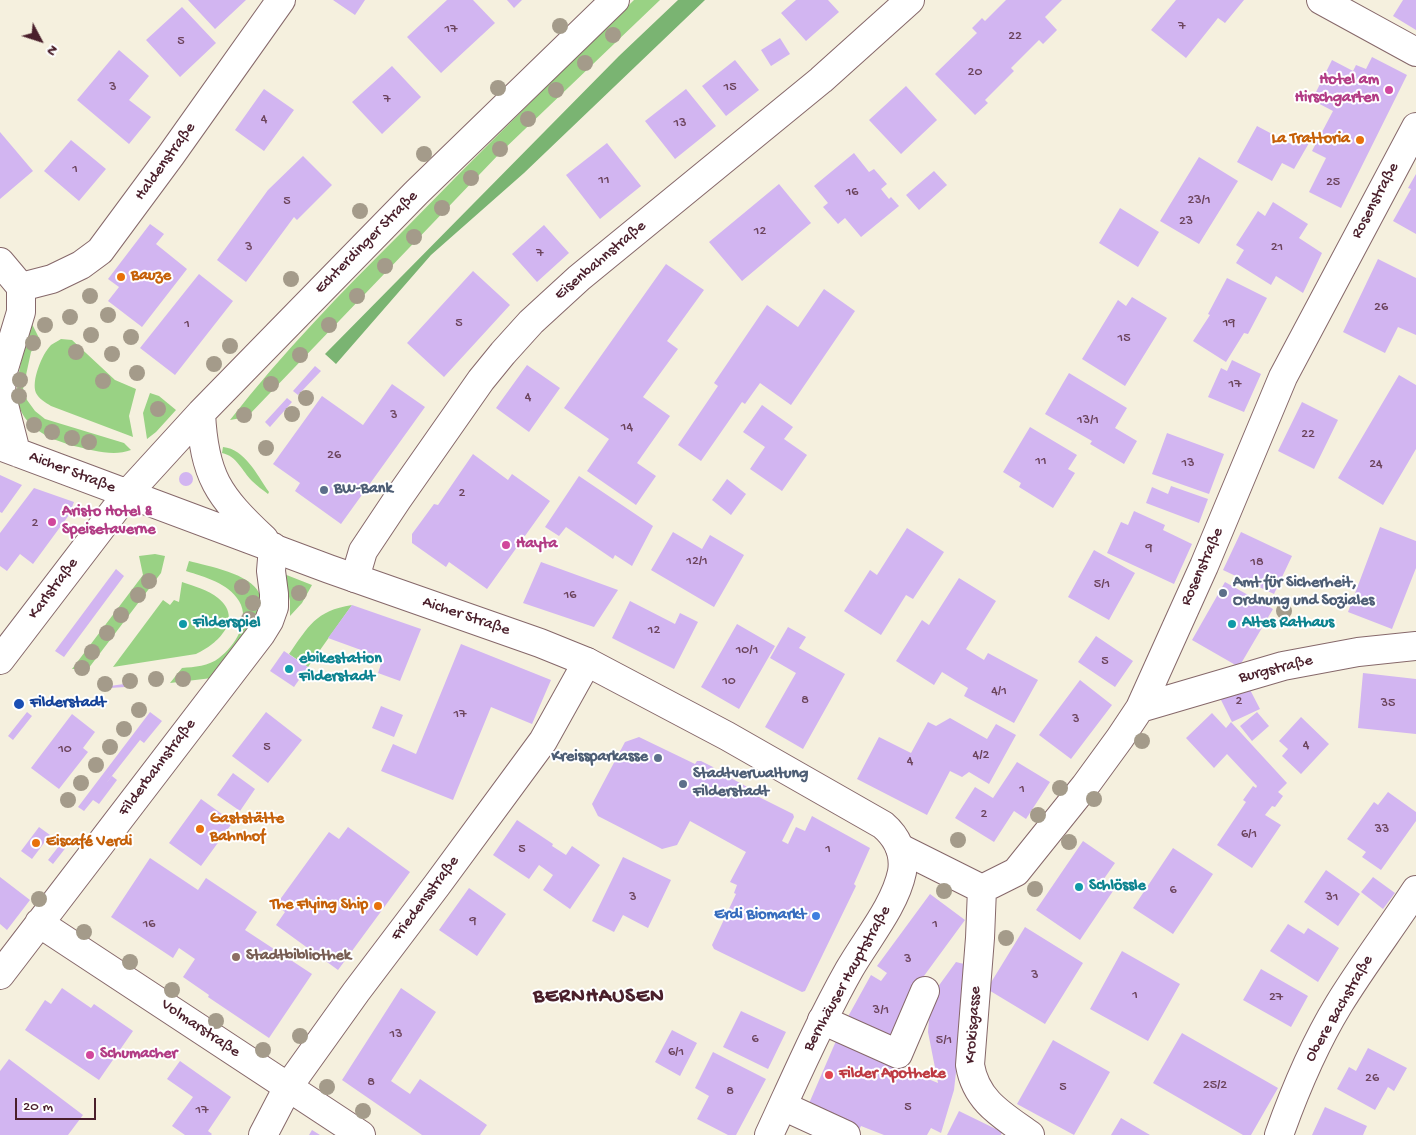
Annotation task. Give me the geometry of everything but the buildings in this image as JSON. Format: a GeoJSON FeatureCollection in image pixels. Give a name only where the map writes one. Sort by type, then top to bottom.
{"type":"FeatureCollection","features":[{"type":"Feature","properties":{"kind":"street","name":"Haldenstraße"},"geometry":{"type":"LineString","coordinates":[[21,287],[52,279],[81,265],[100,251],[171,156],[281,0]]}},
{"type":"Feature","properties":{"kind":"street","name":"Echterdinger Straße"},"geometry":{"type":"LineString","coordinates":[[127,494],[273,337],[416,193],[616,0]]}},
{"type":"Feature","properties":{"kind":"street","name":"Eisenbahnstraße"},"geometry":{"type":"LineString","coordinates":[[354,578],[363,551],[482,380],[503,353],[553,301],[821,80],[910,0]]}},
{"type":"Feature","properties":{"kind":"street"},"geometry":{"type":"LineString","coordinates":[[1321,0],[1416,52]]}},
{"type":"Feature","properties":{"kind":"street","name":"Rosenstraße"},"geometry":{"type":"LineString","coordinates":[[982,889],[1016,872],[1085,786],[1140,708],[1204,566],[1282,377],[1416,127]]}},
{"type":"Feature","properties":{"kind":"street"},"geometry":{"type":"LineString","coordinates":[[0,262],[21,287],[21,312],[2,375],[1,393],[8,449]]}},
{"type":"Feature","properties":{"kind":"street"},"geometry":{"type":"LineString","coordinates":[[201,413],[202,439],[208,464],[221,494],[239,515],[272,547]]}},
{"type":"Feature","properties":{"kind":"street","name":"Aicher Straße"},"geometry":{"type":"LineString","coordinates":[[8,449],[354,578],[540,643],[587,662],[727,736],[870,816],[891,832],[900,848]]}},
{"type":"Feature","properties":{"kind":"street","name":"Karlstraße"},"geometry":{"type":"LineString","coordinates":[[0,660],[127,494]]}},
{"type":"Feature","properties":{"kind":"street","name":"Filderbahnstraße"},"geometry":{"type":"LineString","coordinates":[[0,975],[262,634],[274,607],[271,571],[272,547]]}},
{"type":"Feature","properties":{"kind":"street","name":"Burgstraße"},"geometry":{"type":"LineString","coordinates":[[1140,708],[1282,666],[1358,652],[1416,646]]}},
{"type":"Feature","properties":{"kind":"street","name":"Friedensstraße"},"geometry":{"type":"LineString","coordinates":[[263,1135],[288,1087],[542,741],[587,662]]}},
{"type":"Feature","properties":{"kind":"street"},"geometry":{"type":"LineString","coordinates":[[900,848],[982,889]]}},
{"type":"Feature","properties":{"kind":"street","name":"Bernhäuser Hauptstraße"},"geometry":{"type":"LineString","coordinates":[[769,1135],[822,1020],[897,888],[902,870],[900,848]]}},
{"type":"Feature","properties":{"kind":"street","name":"Krokisgasse"},"geometry":{"type":"LineString","coordinates":[[982,889],[970,1065],[972,1076],[978,1090],[988,1103],[1030,1135]]}},
{"type":"Feature","properties":{"kind":"street","name":"Obere Bachstraße"},"geometry":{"type":"LineString","coordinates":[[1279,1135],[1302,1076],[1323,1033],[1364,965],[1416,890]]}},
{"type":"Feature","properties":{"kind":"street","name":"Volmarstraße"},"geometry":{"type":"LineString","coordinates":[[39,923],[361,1135]]}},
{"type":"Feature","properties":{"kind":"street"},"geometry":{"type":"LineString","coordinates":[[822,1020],[898,1054],[925,991]]}},
{"type":"Feature","properties":{"kind":"street"},"geometry":{"type":"LineString","coordinates":[[783,1106],[846,1135]]}},
{"type":"Feature","properties":{"kind":"green space"},"geometry":{"type":"Polygon","coordinates":[[[634,0],[660,0],[501,152],[247,417],[230,420],[270,371],[334,301],[634,0]]]}},
{"type":"Feature","properties":{"kind":"green space"},"geometry":{"type":"Polygon","coordinates":[[[678,0],[705,0],[524,173],[431,255],[336,364],[325,354],[619,56],[678,0]]]}},
{"type":"Feature","properties":{"kind":"green space"},"geometry":{"type":"Polygon","coordinates":[[[32,324],[40,340],[31,352],[23,389],[27,400],[35,411],[45,419],[124,443],[131,450],[110,453],[74,446],[50,437],[34,427],[23,415],[18,401],[17,385],[25,346],[32,324]]]}},
{"type":"Feature","properties":{"kind":"green space"},"geometry":{"type":"Polygon","coordinates":[[[61,339],[72,340],[115,380],[136,389],[129,416],[133,437],[51,406],[37,395],[35,382],[41,361],[51,345],[61,339]]]}},
{"type":"Feature","properties":{"kind":"green space"},"geometry":{"type":"Polygon","coordinates":[[[150,393],[159,396],[176,410],[147,439],[143,413],[150,393]]]}},
{"type":"Feature","properties":{"kind":"green space"},"geometry":{"type":"Polygon","coordinates":[[[223,447],[238,452],[250,464],[269,492],[268,494],[252,481],[232,457],[222,453],[223,447]]]}},
{"type":"Feature","properties":{"kind":"green space"},"geometry":{"type":"Polygon","coordinates":[[[155,554],[165,556],[161,573],[88,669],[72,669],[143,575],[139,556],[155,554]]]}},
{"type":"Feature","properties":{"kind":"green space"},"geometry":{"type":"Polygon","coordinates":[[[189,561],[217,568],[247,581],[259,593],[260,607],[258,616],[212,678],[170,683],[182,668],[196,667],[219,658],[236,640],[242,625],[242,609],[239,601],[222,585],[186,571],[189,561]]]}},
{"type":"Feature","properties":{"kind":"green space"},"geometry":{"type":"Polygon","coordinates":[[[284,574],[312,585],[302,603],[290,616],[290,601],[284,574]]]}},
{"type":"Feature","properties":{"kind":"green space"},"geometry":{"type":"Polygon","coordinates":[[[182,582],[201,588],[218,598],[229,614],[225,630],[212,644],[196,654],[113,667],[163,600],[170,605],[174,600],[179,602],[182,582]]]}},
{"type":"Feature","properties":{"kind":"green space"},"geometry":{"type":"Polygon","coordinates":[[[352,605],[308,667],[289,654],[314,621],[329,611],[352,605]]]}},
{"type":"Feature","properties":{"kind":"place","name":"Hotel am Hirschgarten"},"geometry":{"type":"Point","coordinates":[1389,90]}},
{"type":"Feature","properties":{"kind":"place","name":"La Trattoria"},"geometry":{"type":"Point","coordinates":[1360,140]}},
{"type":"Feature","properties":{"kind":"place","name":"Bauze"},"geometry":{"type":"Point","coordinates":[121,277]}},
{"type":"Feature","properties":{"kind":"place","name":"BW-Bank"},"geometry":{"type":"Point","coordinates":[324,490]}},
{"type":"Feature","properties":{"kind":"place","name":"Aristo Hotel & Speisetaverne"},"geometry":{"type":"Point","coordinates":[52,522]}},
{"type":"Feature","properties":{"kind":"place","name":"Hayta"},"geometry":{"type":"Point","coordinates":[506,545]}},
{"type":"Feature","properties":{"kind":"place","name":"Amt für Sicherheit, Ordnung und Soziales"},"geometry":{"type":"Point","coordinates":[1223,593]}},
{"type":"Feature","properties":{"kind":"place","name":"Filderspiel"},"geometry":{"type":"Point","coordinates":[183,624]}},
{"type":"Feature","properties":{"kind":"place","name":"Altes Rathaus"},"geometry":{"type":"Point","coordinates":[1232,624]}},
{"type":"Feature","properties":{"kind":"place","name":"ebikestation Filderstadt"},"geometry":{"type":"Point","coordinates":[289,669]}},
{"type":"Feature","properties":{"kind":"place","name":"Filderstadt"},"geometry":{"type":"Point","coordinates":[19,704]}},
{"type":"Feature","properties":{"kind":"place","name":"Kreissparkasse"},"geometry":{"type":"Point","coordinates":[658,758]}},
{"type":"Feature","properties":{"kind":"place","name":"Stadtverwaltung Filderstadt"},"geometry":{"type":"Point","coordinates":[683,784]}},
{"type":"Feature","properties":{"kind":"place","name":"Gaststätte Bahnhof"},"geometry":{"type":"Point","coordinates":[200,829]}},
{"type":"Feature","properties":{"kind":"place","name":"Eiscafé Verdi"},"geometry":{"type":"Point","coordinates":[36,843]}},
{"type":"Feature","properties":{"kind":"place","name":"Schlössle"},"geometry":{"type":"Point","coordinates":[1079,887]}},
{"type":"Feature","properties":{"kind":"place","name":"The Flying Ship"},"geometry":{"type":"Point","coordinates":[378,906]}},
{"type":"Feature","properties":{"kind":"place","name":"Erdi Biomarkt"},"geometry":{"type":"Point","coordinates":[816,916]}},
{"type":"Feature","properties":{"kind":"place","name":"Stadtbibliothek"},"geometry":{"type":"Point","coordinates":[236,957]}},
{"type":"Feature","properties":{"kind":"place","name":"Schumacher"},"geometry":{"type":"Point","coordinates":[90,1055]}},
{"type":"Feature","properties":{"kind":"place","name":"Filder Apotheke"},"geometry":{"type":"Point","coordinates":[829,1075]}},
{"type":"Feature","properties":{"kind":"district","name":"BERNHAUSEN"},"geometry":{"type":"Point","coordinates":[599,998]}}]}
